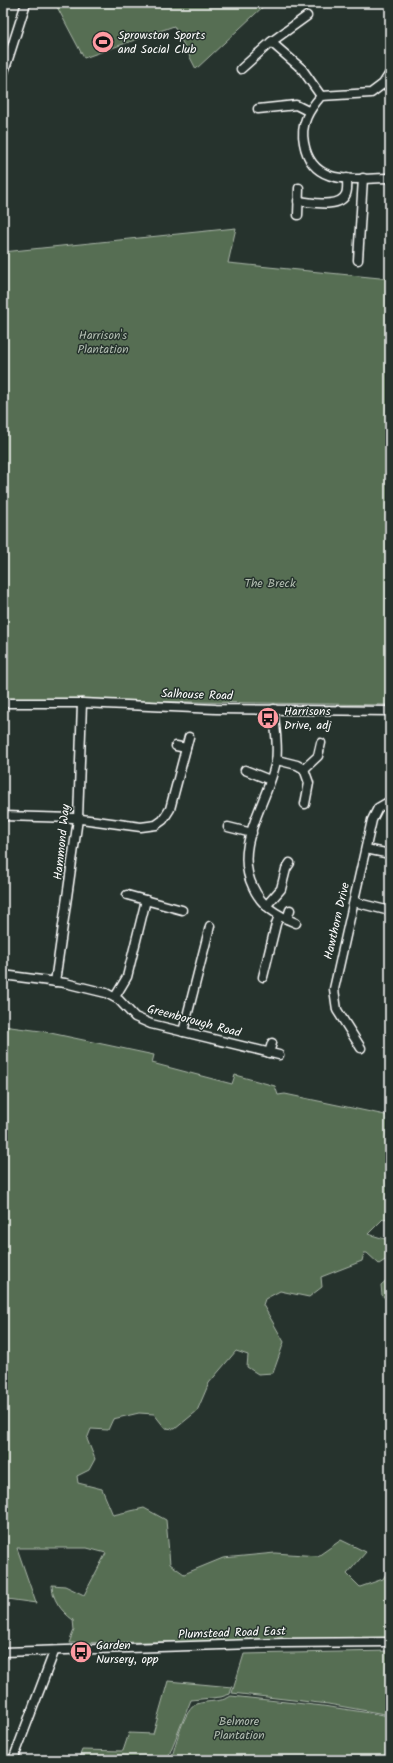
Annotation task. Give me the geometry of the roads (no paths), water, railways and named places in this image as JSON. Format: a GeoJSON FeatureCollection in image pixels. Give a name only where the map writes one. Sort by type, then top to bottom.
{"type":"FeatureCollection","features":[{"type":"Feature","properties":{"kind":"street"},"geometry":{"type":"LineString","coordinates":[[3,75],[26,3]]}},
{"type":"Feature","properties":{"kind":"street"},"geometry":{"type":"LineString","coordinates":[[241,70],[271,42],[307,16]]}},
{"type":"Feature","properties":{"kind":"street"},"geometry":{"type":"LineString","coordinates":[[271,42],[302,69],[322,96]]}},
{"type":"Feature","properties":{"kind":"street"},"geometry":{"type":"LineString","coordinates":[[390,73],[384,84],[371,93],[322,96],[308,112],[305,121],[303,140],[306,156],[312,165],[321,173],[336,178],[390,178]]}},
{"type":"Feature","properties":{"kind":"street"},"geometry":{"type":"LineString","coordinates":[[258,109],[296,105],[308,112]]}},
{"type":"Feature","properties":{"kind":"street"},"geometry":{"type":"LineString","coordinates":[[298,202],[331,203],[342,200],[347,193],[347,178]]}},
{"type":"Feature","properties":{"kind":"street"},"geometry":{"type":"LineString","coordinates":[[358,260],[363,178]]}},
{"type":"Feature","properties":{"kind":"street"},"geometry":{"type":"LineString","coordinates":[[298,215],[299,188]]}},
{"type":"Feature","properties":{"kind":"street","name":"Salhouse Road"},"geometry":{"type":"LineString","coordinates":[[3,703],[82,703],[216,709],[390,710]]}},
{"type":"Feature","properties":{"kind":"street","name":"Hammond Way"},"geometry":{"type":"LineString","coordinates":[[55,982],[78,818],[82,703]]}},
{"type":"Feature","properties":{"kind":"street"},"geometry":{"type":"LineString","coordinates":[[274,709],[276,760],[246,852],[247,872],[257,896],[266,906],[283,918],[296,923]]}},
{"type":"Feature","properties":{"kind":"street"},"geometry":{"type":"LineString","coordinates":[[3,816],[78,818],[141,827],[156,825],[163,820],[170,809],[189,737]]}},
{"type":"Feature","properties":{"kind":"street"},"geometry":{"type":"LineString","coordinates":[[304,769],[318,756],[321,744]]}},
{"type":"Feature","properties":{"kind":"street"},"geometry":{"type":"LineString","coordinates":[[176,746],[186,748]]}},
{"type":"Feature","properties":{"kind":"street"},"geometry":{"type":"LineString","coordinates":[[276,760],[297,765],[304,769],[308,783],[305,804]]}},
{"type":"Feature","properties":{"kind":"street"},"geometry":{"type":"LineString","coordinates":[[245,770],[270,780]]}},
{"type":"Feature","properties":{"kind":"street","name":"Hawthorn Drive"},"geometry":{"type":"LineString","coordinates":[[361,1048],[337,1010],[334,996],[334,984],[376,812],[382,805],[390,801]]}},
{"type":"Feature","properties":{"kind":"street"},"geometry":{"type":"LineString","coordinates":[[228,827],[252,833]]}},
{"type":"Feature","properties":{"kind":"street"},"geometry":{"type":"LineString","coordinates":[[366,849],[390,854]]}},
{"type":"Feature","properties":{"kind":"street"},"geometry":{"type":"LineString","coordinates":[[266,906],[280,889],[286,869],[290,862]]}},
{"type":"Feature","properties":{"kind":"street"},"geometry":{"type":"LineString","coordinates":[[127,895],[182,910]]}},
{"type":"Feature","properties":{"kind":"street"},"geometry":{"type":"LineString","coordinates":[[115,997],[127,978],[146,900]]}},
{"type":"Feature","properties":{"kind":"street"},"geometry":{"type":"LineString","coordinates":[[354,902],[390,911]]}},
{"type":"Feature","properties":{"kind":"street"},"geometry":{"type":"LineString","coordinates":[[263,977],[276,924],[290,910]]}},
{"type":"Feature","properties":{"kind":"street"},"geometry":{"type":"LineString","coordinates":[[183,1032],[210,926]]}},
{"type":"Feature","properties":{"kind":"street","name":"Greenborough Road"},"geometry":{"type":"LineString","coordinates":[[3,975],[55,982],[106,993],[115,997],[129,1012],[143,1021],[279,1055]]}},
{"type":"Feature","properties":{"kind":"street"},"geometry":{"type":"LineString","coordinates":[[269,1053],[272,1043]]}},
{"type":"Feature","properties":{"kind":"street","name":"Plumstead Road East"},"geometry":{"type":"LineString","coordinates":[[3,1652],[54,1652],[283,1643],[390,1642]]}},
{"type":"Feature","properties":{"kind":"street"},"geometry":{"type":"LineString","coordinates":[[13,1760],[54,1652]]}},
{"type":"Feature","properties":{"kind":"place","name":"Sprowston Sports and Social Club"},"geometry":{"type":"Point","coordinates":[103,42]}},
{"type":"Feature","properties":{"kind":"place","name":"Harrisons Drive, adj"},"geometry":{"type":"Point","coordinates":[268,718]}},
{"type":"Feature","properties":{"kind":"place","name":"Garden Nursery, opp"},"geometry":{"type":"Point","coordinates":[81,1652]}},
{"type":"Feature","properties":{"kind":"park label","name":"Harrison's Plantation"},"geometry":{"type":"Point","coordinates":[103,342]}},
{"type":"Feature","properties":{"kind":"park label","name":"The Breck"},"geometry":{"type":"Point","coordinates":[270,583]}},
{"type":"Feature","properties":{"kind":"park label","name":"Belmore Plantation"},"geometry":{"type":"Point","coordinates":[239,1728]}}]}
